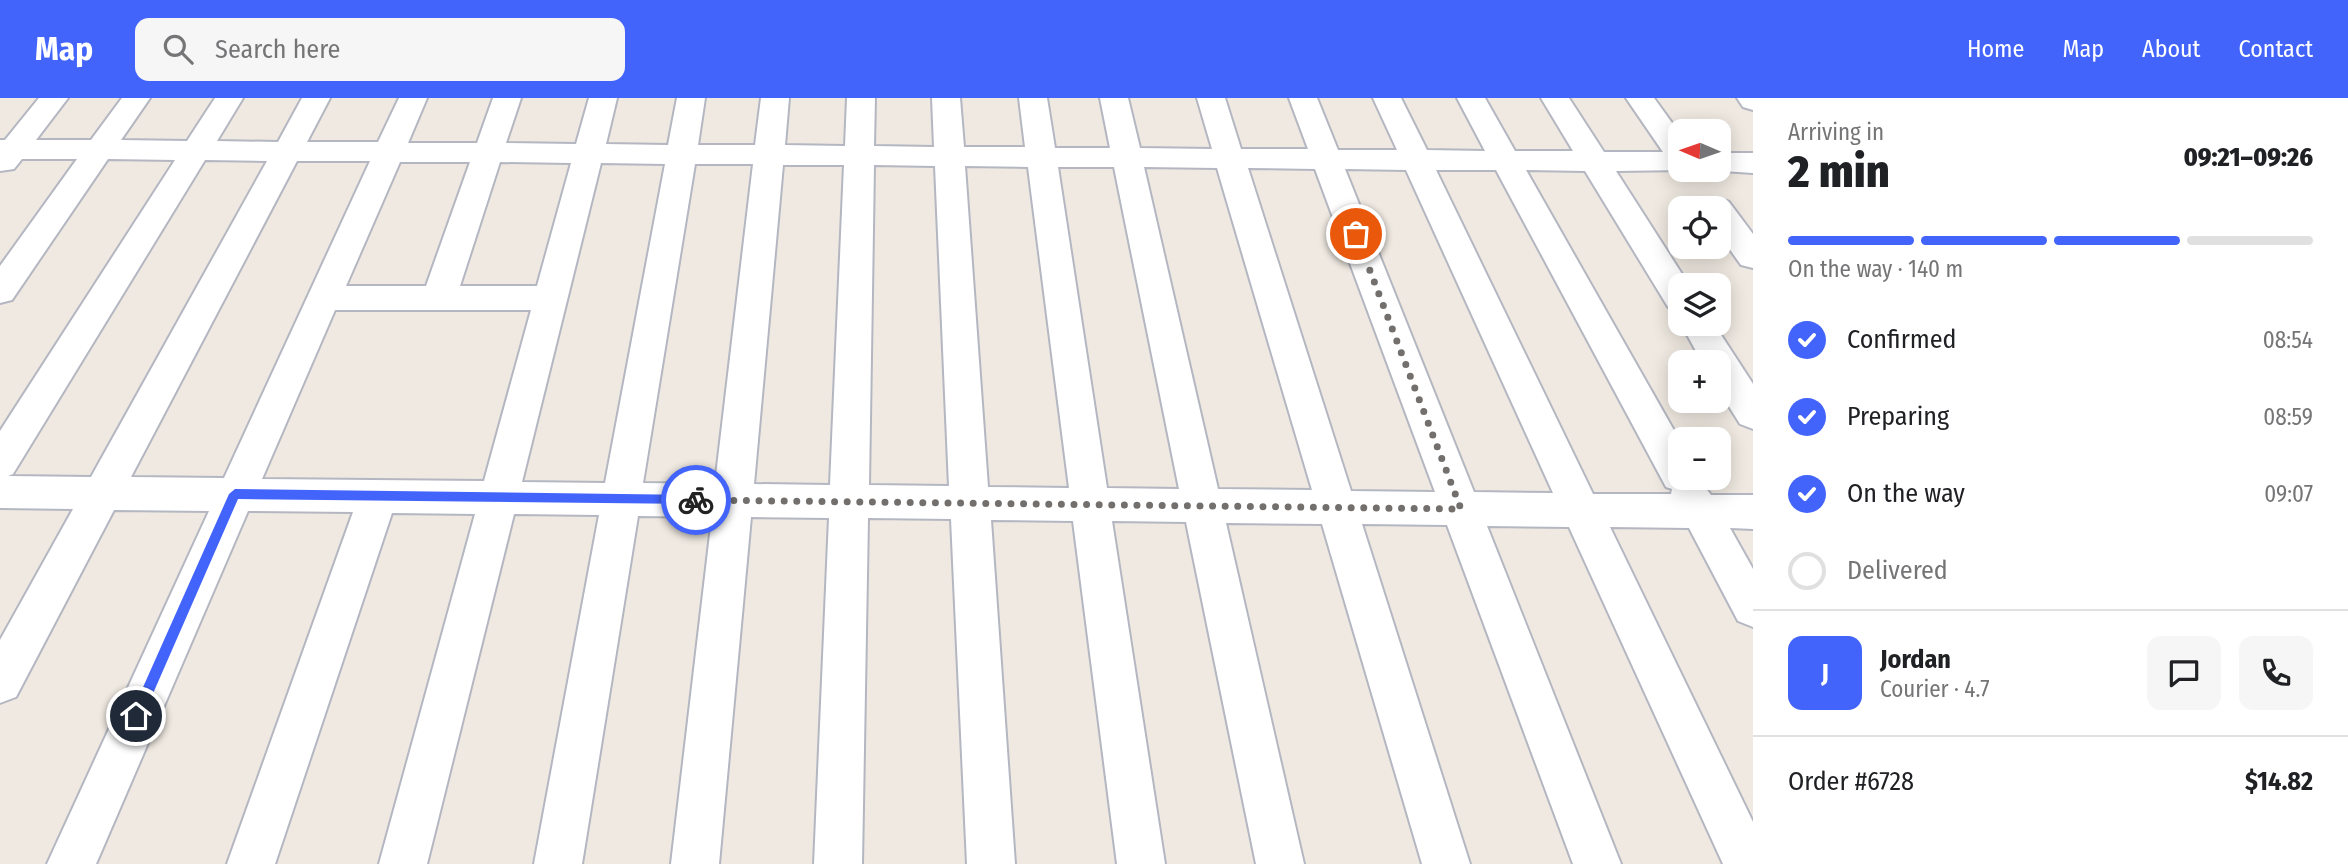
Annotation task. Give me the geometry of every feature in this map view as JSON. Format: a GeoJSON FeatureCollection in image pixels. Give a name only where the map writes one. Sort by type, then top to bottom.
{"type":"FeatureCollection","features":[{"type":"Feature","properties":{"kind":"street"},"geometry":{"type":"LineString","coordinates":[[5,155],[54,98]]}},
{"type":"Feature","properties":{"kind":"street"},"geometry":{"type":"LineString","coordinates":[[0,290],[136,98]]}},
{"type":"Feature","properties":{"kind":"street"},"geometry":{"type":"LineString","coordinates":[[0,463],[229,98]]}},
{"type":"Feature","properties":{"kind":"street"},"geometry":{"type":"LineString","coordinates":[[0,682],[316,98]]}},
{"type":"Feature","properties":{"kind":"street"},"geometry":{"type":"LineString","coordinates":[[71,864],[412,98]]}},
{"type":"Feature","properties":{"kind":"street"},"geometry":{"type":"LineString","coordinates":[[439,298],[507,98]]}},
{"type":"Feature","properties":{"kind":"street"},"geometry":{"type":"LineString","coordinates":[[403,864],[603,98]]}},
{"type":"Feature","properties":{"kind":"street"},"geometry":{"type":"LineString","coordinates":[[558,864],[691,98]]}},
{"type":"Feature","properties":{"kind":"street"},"geometry":{"type":"LineString","coordinates":[[695,864],[775,98]]}},
{"type":"Feature","properties":{"kind":"street"},"geometry":{"type":"LineString","coordinates":[[838,864],[861,98]]}},
{"type":"Feature","properties":{"kind":"street"},"geometry":{"type":"LineString","coordinates":[[946,98],[991,864]]}},
{"type":"Feature","properties":{"kind":"street"},"geometry":{"type":"LineString","coordinates":[[1033,98],[1141,864]]}},
{"type":"Feature","properties":{"kind":"street"},"geometry":{"type":"LineString","coordinates":[[1114,98],[1280,864]]}},
{"type":"Feature","properties":{"kind":"street"},"geometry":{"type":"LineString","coordinates":[[1211,98],[1446,864]]}},
{"type":"Feature","properties":{"kind":"street"},"geometry":{"type":"LineString","coordinates":[[1303,98],[1597,864]]}},
{"type":"Feature","properties":{"kind":"street"},"geometry":{"type":"LineString","coordinates":[[1387,98],[1748,864]]}},
{"type":"Feature","properties":{"kind":"street"},"geometry":{"type":"LineString","coordinates":[[1471,98],[1668,454]]}},
{"type":"Feature","properties":{"kind":"street"},"geometry":{"type":"LineString","coordinates":[[1555,98],[1668,279]]}},
{"type":"Feature","properties":{"kind":"street"},"geometry":{"type":"LineString","coordinates":[[1640,98],[1668,138]]}},
{"type":"Feature","properties":{"kind":"street"},"geometry":{"type":"LineString","coordinates":[[5,155],[100,150],[196,150],[1668,162]]}},
{"type":"Feature","properties":{"kind":"street"},"geometry":{"type":"LineString","coordinates":[[1731,163],[1753,163]]}},
{"type":"Feature","properties":{"kind":"street"},"geometry":{"type":"LineString","coordinates":[[1731,227],[1753,257]]}},
{"type":"Feature","properties":{"kind":"street"},"geometry":{"type":"LineString","coordinates":[[323,298],[551,298]]}},
{"type":"Feature","properties":{"kind":"street"},"geometry":{"type":"LineString","coordinates":[[1704,336],[1753,414]]}},
{"type":"Feature","properties":{"kind":"street"},"geometry":{"type":"LineString","coordinates":[[0,492],[1581,510],[1677,490]]}},
{"type":"Feature","properties":{"kind":"street"},"geometry":{"type":"LineString","coordinates":[[1688,490],[1753,608]]}},
{"type":"Feature","properties":{"kind":"street"},"geometry":{"type":"LineString","coordinates":[[1692,490],[1753,512]]}},
{"type":"Feature","properties":{"kind":"street"},"geometry":{"type":"LineString","coordinates":[[251,864],[378,496]]}},
{"type":"Feature","properties":{"kind":"way so far"},"geometry":{"type":"LineString","coordinates":[[696,500],[1461,509],[1356,234]]}},
{"type":"Feature","properties":{"kind":"route"},"geometry":{"type":"LineString","coordinates":[[136,716],[235,494],[696,500]]}}]}
